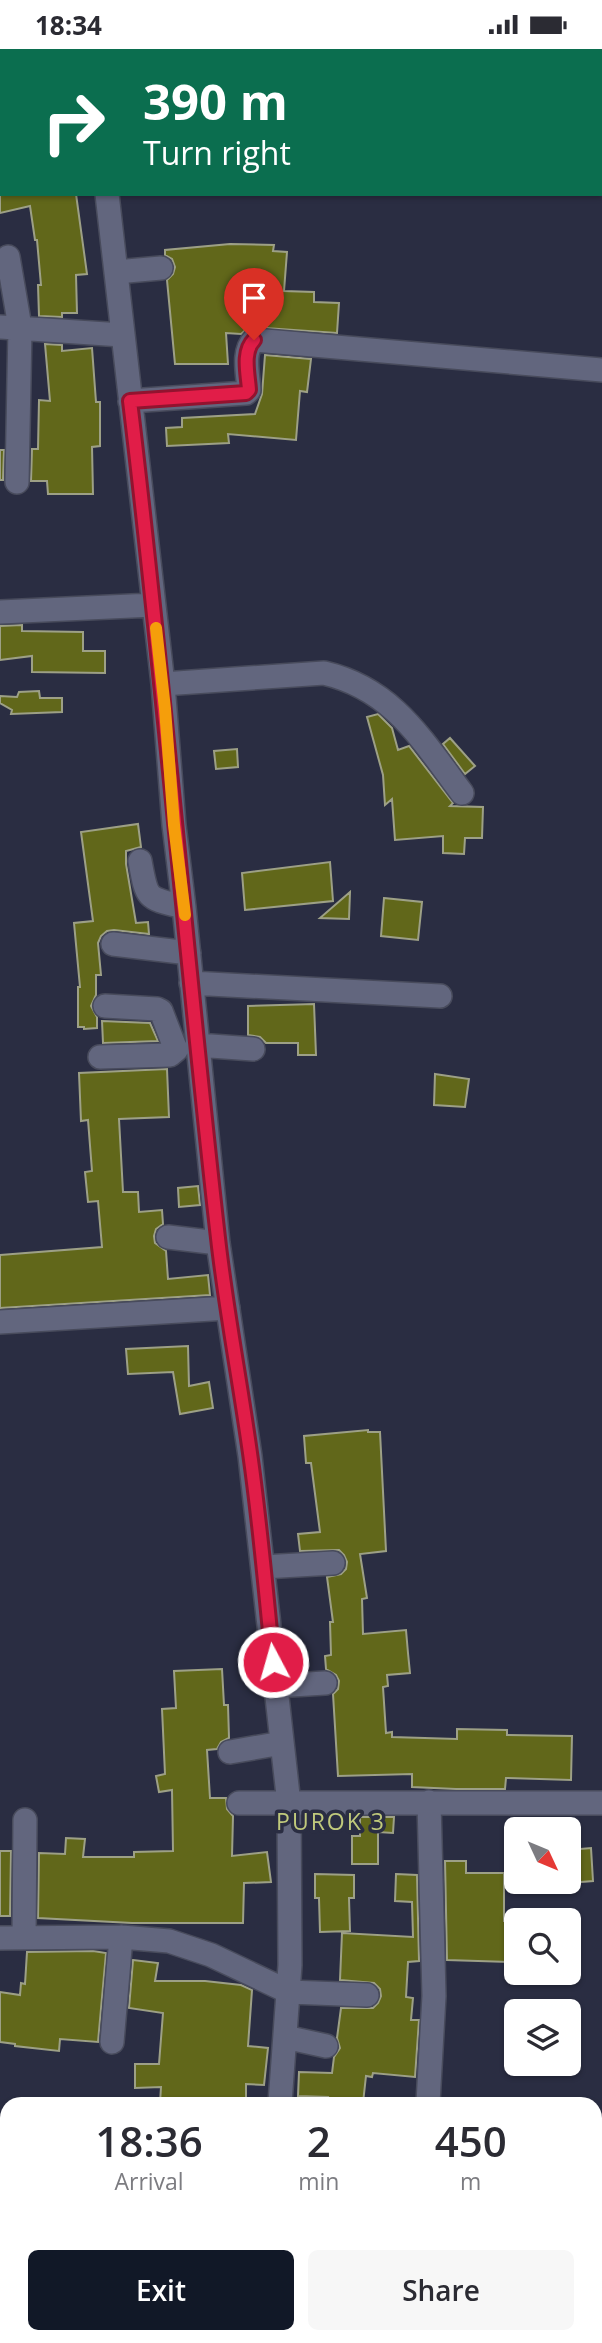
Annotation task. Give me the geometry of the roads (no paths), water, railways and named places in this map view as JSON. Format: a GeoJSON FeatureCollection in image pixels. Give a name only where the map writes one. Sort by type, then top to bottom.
{"type":"FeatureCollection","features":[{"type":"Feature","properties":{"kind":"street"},"geometry":{"type":"LineString","coordinates":[[107,196],[163,684],[174,825],[218,1243],[250,1456],[289,1804],[290,1965],[280,2097]]}},
{"type":"Feature","properties":{"kind":"street"},"geometry":{"type":"LineString","coordinates":[[8,257],[17,482]]}},
{"type":"Feature","properties":{"kind":"street"},"geometry":{"type":"LineString","coordinates":[[116,272],[161,268]]}},
{"type":"Feature","properties":{"kind":"street"},"geometry":{"type":"LineString","coordinates":[[10,327],[122,335]]}},
{"type":"Feature","properties":{"kind":"street"},"geometry":{"type":"LineString","coordinates":[[130,401],[246,393],[249,390],[247,352],[248,346],[254,340],[602,370]]}},
{"type":"Feature","properties":{"kind":"street"},"geometry":{"type":"LineString","coordinates":[[0,612],[153,605]]}},
{"type":"Feature","properties":{"kind":"street"},"geometry":{"type":"LineString","coordinates":[[163,684],[324,673],[343,678],[378,695],[411,725],[462,793]]}},
{"type":"Feature","properties":{"kind":"street"},"geometry":{"type":"LineString","coordinates":[[140,861],[149,895],[156,900],[184,907]]}},
{"type":"Feature","properties":{"kind":"street"},"geometry":{"type":"LineString","coordinates":[[113,944],[188,953]]}},
{"type":"Feature","properties":{"kind":"street"},"geometry":{"type":"LineString","coordinates":[[191,983],[440,996]]}},
{"type":"Feature","properties":{"kind":"street"},"geometry":{"type":"LineString","coordinates":[[100,1057],[170,1055],[176,1049],[161,1011],[105,1006]]}},
{"type":"Feature","properties":{"kind":"street"},"geometry":{"type":"LineString","coordinates":[[169,1032],[253,1049]]}},
{"type":"Feature","properties":{"kind":"street"},"geometry":{"type":"LineString","coordinates":[[168,1237],[218,1243]]}},
{"type":"Feature","properties":{"kind":"street"},"geometry":{"type":"LineString","coordinates":[[0,1322],[228,1308]]}},
{"type":"Feature","properties":{"kind":"street"},"geometry":{"type":"LineString","coordinates":[[263,1567],[333,1563]]}},
{"type":"Feature","properties":{"kind":"street"},"geometry":{"type":"LineString","coordinates":[[275,1686],[325,1683]]}},
{"type":"Feature","properties":{"kind":"street"},"geometry":{"type":"LineString","coordinates":[[230,1752],[282,1743]]}},
{"type":"Feature","properties":{"kind":"street"},"geometry":{"type":"LineString","coordinates":[[428,2097],[434,1996],[429,1802]]}},
{"type":"Feature","properties":{"kind":"street"},"geometry":{"type":"LineString","coordinates":[[239,1803],[602,1803]]}},
{"type":"Feature","properties":{"kind":"street"},"geometry":{"type":"LineString","coordinates":[[24,1938],[25,1820]]}},
{"type":"Feature","properties":{"kind":"street"},"geometry":{"type":"LineString","coordinates":[[112,2042],[121,1937]]}},
{"type":"Feature","properties":{"kind":"street"},"geometry":{"type":"LineString","coordinates":[[0,1938],[121,1937],[169,1941],[211,1955],[289,1992],[367,1995]]}},
{"type":"Feature","properties":{"kind":"street"},"geometry":{"type":"LineString","coordinates":[[285,2037],[326,2046]]}},
{"type":"Feature","properties":{"kind":"district","name":"PUROK 3"},"geometry":{"type":"Point","coordinates":[331,1822]}}]}
